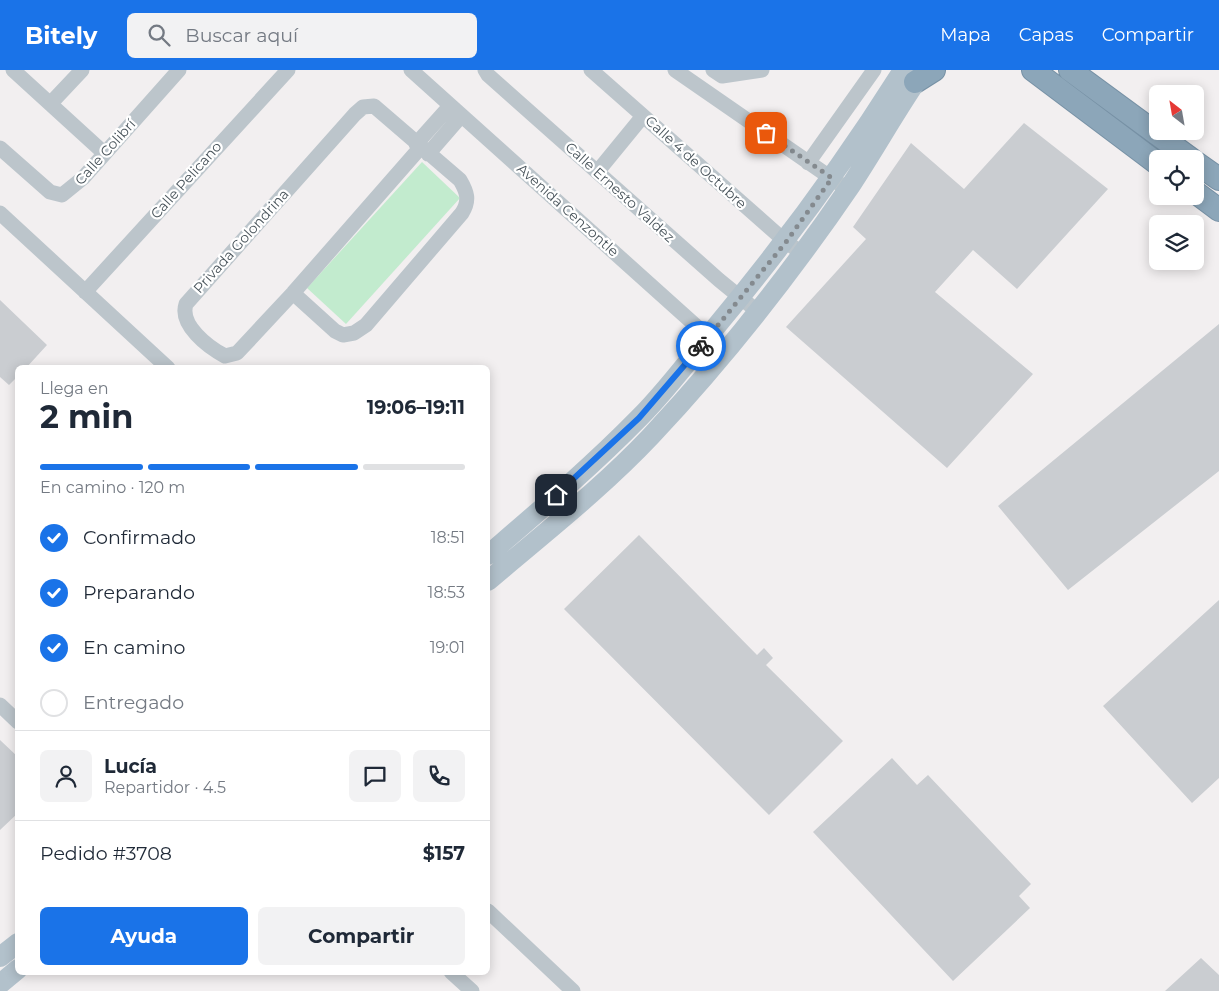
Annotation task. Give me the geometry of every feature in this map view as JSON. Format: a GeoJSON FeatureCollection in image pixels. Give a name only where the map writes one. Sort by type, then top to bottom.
{"type":"FeatureCollection","features":[{"type":"Feature","properties":{"kind":"highway"},"geometry":{"type":"LineString","coordinates":[[914,74],[934,70]]}},
{"type":"Feature","properties":{"kind":"highway"},"geometry":{"type":"LineString","coordinates":[[1033,70],[1149,157]]}},
{"type":"Feature","properties":{"kind":"highway"},"geometry":{"type":"LineString","coordinates":[[1070,70],[1179,150]]}},
{"type":"Feature","properties":{"kind":"highway"},"geometry":{"type":"LineString","coordinates":[[1204,168],[1219,179]]}},
{"type":"Feature","properties":{"kind":"highway"},"geometry":{"type":"LineString","coordinates":[[1204,199],[1219,210]]}},
{"type":"Feature","properties":{"kind":"main road"},"geometry":{"type":"LineString","coordinates":[[490,579],[568,513],[645,442],[724,351],[802,253],[839,184],[914,74]]}},
{"type":"Feature","properties":{"kind":"main road"},"geometry":{"type":"LineString","coordinates":[[490,553],[529,520],[639,418],[786,242],[839,184]]}},
{"type":"Feature","properties":{"kind":"main road"},"geometry":{"type":"LineString","coordinates":[[0,957],[15,945]]}},
{"type":"Feature","properties":{"kind":"main road"},"geometry":{"type":"LineString","coordinates":[[0,984],[15,972]]}},
{"type":"Feature","properties":{"kind":"street"},"geometry":{"type":"LineString","coordinates":[[13,70],[104,153]]}},
{"type":"Feature","properties":{"kind":"street"},"geometry":{"type":"LineString","coordinates":[[51,103],[82,70]]}},
{"type":"Feature","properties":{"kind":"street","name":"Calle Colibrí"},"geometry":{"type":"LineString","coordinates":[[0,148],[50,192],[59,196],[75,187],[179,70]]}},
{"type":"Feature","properties":{"kind":"street","name":"Calle Pelicano"},"geometry":{"type":"LineString","coordinates":[[85,292],[288,70]]}},
{"type":"Feature","properties":{"kind":"street","name":"Avenida Cenzontle"},"geometry":{"type":"LineString","coordinates":[[411,70],[724,351]]}},
{"type":"Feature","properties":{"kind":"street","name":"Calle Ernesto Valdez"},"geometry":{"type":"LineString","coordinates":[[485,70],[488,75],[757,311]]}},
{"type":"Feature","properties":{"kind":"street","name":"Calle 4 de Octubre"},"geometry":{"type":"LineString","coordinates":[[592,70],[786,242],[802,253]]}},
{"type":"Feature","properties":{"kind":"street"},"geometry":{"type":"LineString","coordinates":[[675,70],[839,184]]}},
{"type":"Feature","properties":{"kind":"street"},"geometry":{"type":"LineString","coordinates":[[713,70],[722,76],[762,70]]}},
{"type":"Feature","properties":{"kind":"street"},"geometry":{"type":"LineString","coordinates":[[808,163],[874,70]]}},
{"type":"Feature","properties":{"kind":"street","name":"Privada Golondrina"},"geometry":{"type":"LineString","coordinates":[[293,293],[335,331],[342,335],[359,331],[462,213],[467,204],[468,196],[460,180],[421,149],[374,106],[360,109],[186,304],[185,317],[202,338],[216,351],[228,356],[244,346],[293,293],[421,149],[456,111]]}},
{"type":"Feature","properties":{"kind":"street"},"geometry":{"type":"LineString","coordinates":[[598,171],[643,116]]}},
{"type":"Feature","properties":{"kind":"street"},"geometry":{"type":"LineString","coordinates":[[0,213],[165,365]]}},
{"type":"Feature","properties":{"kind":"street"},"geometry":{"type":"LineString","coordinates":[[0,705],[15,719]]}},
{"type":"Feature","properties":{"kind":"street"},"geometry":{"type":"LineString","coordinates":[[490,914],[573,991]]}},
{"type":"Feature","properties":{"kind":"street"},"geometry":{"type":"LineString","coordinates":[[454,975],[472,991]]}},
{"type":"Feature","properties":{"kind":"green space"},"geometry":{"type":"Polygon","coordinates":[[[422,162],[460,198],[346,324],[307,288],[422,162]]]}},
{"type":"Feature","properties":{"kind":"building"},"geometry":{"type":"Polygon","coordinates":[[[1024,123],[1108,189],[1017,289],[973,250],[935,292],[1033,374],[947,468],[786,327],[866,239],[853,227],[911,143],[964,189],[1024,123]]]}},
{"type":"Feature","properties":{"kind":"building"},"geometry":{"type":"Polygon","coordinates":[[[0,300],[47,345],[29,365],[15,365],[15,379],[9,385],[0,377],[0,300]]]}},
{"type":"Feature","properties":{"kind":"building"},"geometry":{"type":"Polygon","coordinates":[[[1219,324],[1219,471],[1068,590],[998,506],[1219,324]]]}},
{"type":"Feature","properties":{"kind":"building"},"geometry":{"type":"Polygon","coordinates":[[[639,535],[757,655],[764,648],[773,658],[766,665],[843,741],[769,815],[564,609],[639,535]]]}},
{"type":"Feature","properties":{"kind":"building"},"geometry":{"type":"Polygon","coordinates":[[[1219,600],[1219,778],[1192,803],[1103,706],[1219,600]]]}},
{"type":"Feature","properties":{"kind":"building"},"geometry":{"type":"Polygon","coordinates":[[[0,740],[15,754],[15,816],[0,830],[0,740]]]}},
{"type":"Feature","properties":{"kind":"building"},"geometry":{"type":"Polygon","coordinates":[[[892,758],[917,785],[928,775],[1031,884],[1019,896],[1030,908],[953,981],[813,832],[892,758]]]}},
{"type":"Feature","properties":{"kind":"building"},"geometry":{"type":"Polygon","coordinates":[[[1201,958],[1219,975],[1219,991],[1165,991],[1201,958]]]}},
{"type":"Feature","properties":{"kind":"way so far"},"geometry":{"type":"LineString","coordinates":[[701,346],[786,242],[832,178],[766,133]]}},
{"type":"Feature","properties":{"kind":"route"},"geometry":{"type":"LineString","coordinates":[[556,495],[639,418],[701,346]]}}]}
